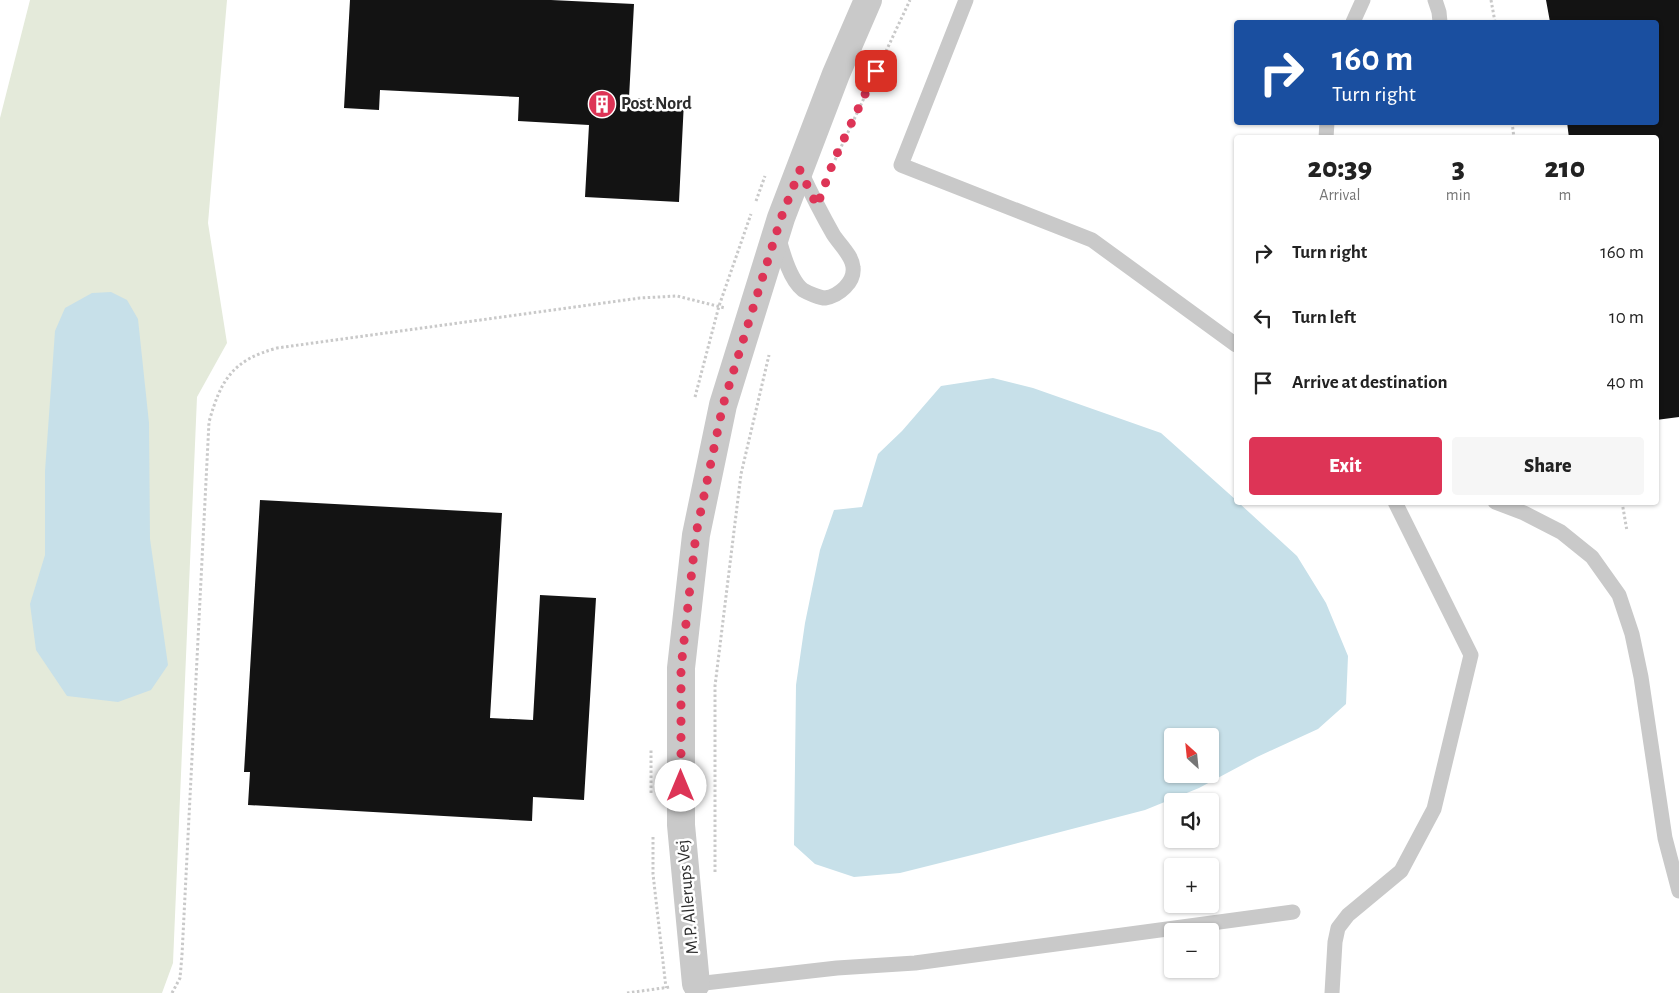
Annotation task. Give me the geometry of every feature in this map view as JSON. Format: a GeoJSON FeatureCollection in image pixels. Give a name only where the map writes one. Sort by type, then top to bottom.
{"type":"FeatureCollection","features":[{"type":"Feature","properties":{"kind":"street","name":"M.P. Allerups Vej"},"geometry":{"type":"LineString","coordinates":[[697,988],[681,826],[681,668],[696,534],[723,405],[777,232],[836,74],[868,0]]}},
{"type":"Feature","properties":{"kind":"lane"},"geometry":{"type":"LineString","coordinates":[[966,0],[900,165],[1092,240],[1234,344]]}},
{"type":"Feature","properties":{"kind":"lane"},"geometry":{"type":"LineString","coordinates":[[1355,20],[1363,0]]}},
{"type":"Feature","properties":{"kind":"lane"},"geometry":{"type":"LineString","coordinates":[[1435,0],[1440,20]]}},
{"type":"Feature","properties":{"kind":"lane"},"geometry":{"type":"LineString","coordinates":[[777,232],[784,260],[803,290],[823,298],[838,294],[851,281],[853,267],[848,255],[817,206],[800,170]]}},
{"type":"Feature","properties":{"kind":"lane"},"geometry":{"type":"LineString","coordinates":[[1332,993],[1335,942],[1338,928],[1348,915],[1402,871],[1434,808],[1471,655],[1396,505]]}},
{"type":"Feature","properties":{"kind":"lane"},"geometry":{"type":"LineString","coordinates":[[1503,505],[1524,513],[1561,532],[1592,557],[1619,595],[1632,634],[1641,677],[1665,838],[1679,891]]}},
{"type":"Feature","properties":{"kind":"lane"},"geometry":{"type":"LineString","coordinates":[[697,988],[837,968],[915,963],[1293,912]]}},
{"type":"Feature","properties":{"kind":"path"},"geometry":{"type":"LineString","coordinates":[[834,160],[910,0]]}},
{"type":"Feature","properties":{"kind":"path"},"geometry":{"type":"LineString","coordinates":[[1491,0],[1495,20]]}},
{"type":"Feature","properties":{"kind":"path"},"geometry":{"type":"LineString","coordinates":[[172,993],[180,978],[182,955],[209,422],[215,399],[233,370],[245,360],[265,351],[278,348],[630,299],[677,296],[719,306]]}},
{"type":"Feature","properties":{"kind":"path"},"geometry":{"type":"LineString","coordinates":[[715,882],[714,686],[741,474],[770,353]]}},
{"type":"Feature","properties":{"kind":"path"},"geometry":{"type":"LineString","coordinates":[[1623,505],[1627,531]]}},
{"type":"Feature","properties":{"kind":"path"},"geometry":{"type":"LineString","coordinates":[[627,993],[697,988]]}},
{"type":"Feature","properties":{"kind":"green space"},"geometry":{"type":"Polygon","coordinates":[[[30,0],[227,0],[208,223],[227,343],[197,397],[173,963],[162,993],[0,993],[0,118],[30,0]]]}},
{"type":"Feature","properties":{"kind":"water"},"geometry":{"type":"Polygon","coordinates":[[[111,292],[127,300],[138,319],[149,423],[150,539],[168,665],[151,690],[118,702],[67,696],[36,650],[30,604],[45,555],[45,471],[55,331],[65,308],[92,293],[111,292]]]}},
{"type":"Feature","properties":{"kind":"water"},"geometry":{"type":"Polygon","coordinates":[[[993,378],[1033,388],[1161,433],[1234,498],[1234,505],[1241,505],[1297,556],[1326,603],[1348,656],[1346,704],[1318,729],[1257,757],[1219,777],[1219,728],[1164,728],[1164,783],[1208,783],[1187,793],[1164,793],[1164,802],[1145,810],[900,873],[854,877],[815,864],[794,845],[796,685],[805,623],[820,550],[834,510],[862,507],[878,454],[902,431],[941,386],[993,378]]]}},
{"type":"Feature","properties":{"kind":"building","name":"Post Nord"},"geometry":{"type":"Polygon","coordinates":[[[350,0],[551,0],[634,4],[629,98],[684,101],[679,202],[585,197],[589,125],[518,121],[519,97],[380,90],[379,110],[344,108],[350,0]]]}},
{"type":"Feature","properties":{"kind":"building"},"geometry":{"type":"Polygon","coordinates":[[[1546,0],[1679,0],[1679,417],[1659,420],[1659,135],[1569,135],[1567,125],[1659,125],[1659,20],[1550,20],[1546,0]]]}},
{"type":"Feature","properties":{"kind":"building"},"geometry":{"type":"Polygon","coordinates":[[[260,500],[502,513],[490,718],[533,720],[540,595],[596,598],[584,800],[533,797],[532,821],[248,805],[250,772],[244,772],[260,500]]]}},
{"type":"Feature","properties":{"kind":"place","name":"Post Nord"},"geometry":{"type":"Point","coordinates":[602,104]}},
{"type":"Feature","properties":{"kind":"route"},"geometry":{"type":"LineString","coordinates":[[681,786],[681,668],[696,534],[723,405],[781,218],[800,170],[817,206],[834,160],[876,71]]}}]}
